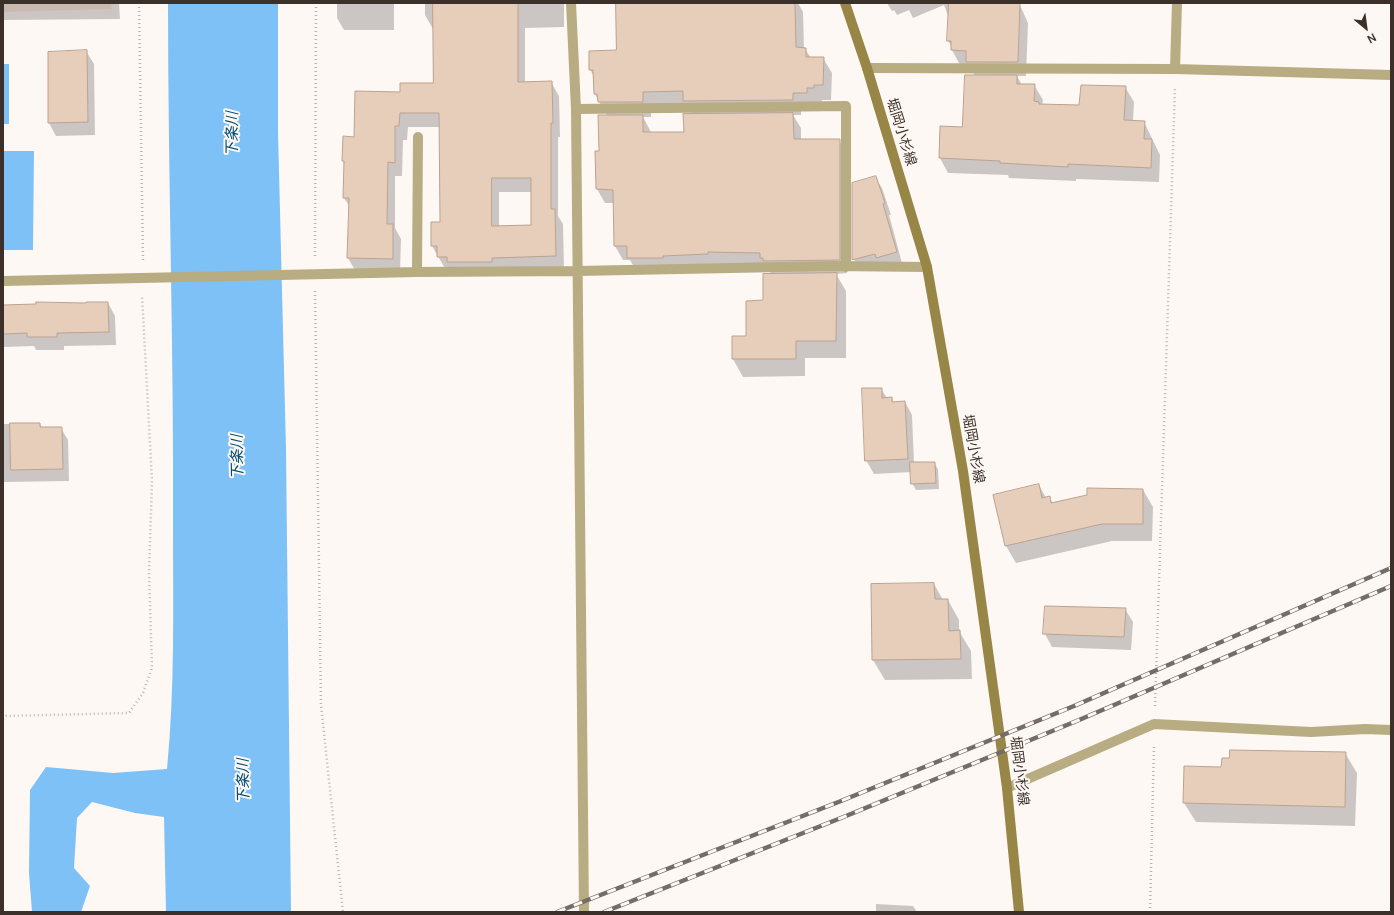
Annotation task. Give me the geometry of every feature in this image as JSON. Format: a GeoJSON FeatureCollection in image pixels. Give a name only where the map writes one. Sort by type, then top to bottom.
{"type":"FeatureCollection","features":[{"type":"Feature","properties":{"kind":"main road","name":"堀岡小杉線"},"geometry":{"type":"LineString","coordinates":[[844,3],[867,68],[927,267],[963,471],[1008,788],[1019,912]]}},
{"type":"Feature","properties":{"kind":"street"},"geometry":{"type":"LineString","coordinates":[[571,3],[576,109],[584,912]]}},
{"type":"Feature","properties":{"kind":"street"},"geometry":{"type":"LineString","coordinates":[[1175,69],[1177,3]]}},
{"type":"Feature","properties":{"kind":"street"},"geometry":{"type":"LineString","coordinates":[[867,68],[1175,69],[1391,75]]}},
{"type":"Feature","properties":{"kind":"street"},"geometry":{"type":"LineString","coordinates":[[576,109],[846,106],[846,267]]}},
{"type":"Feature","properties":{"kind":"street"},"geometry":{"type":"LineString","coordinates":[[417,272],[418,137]]}},
{"type":"Feature","properties":{"kind":"street"},"geometry":{"type":"LineString","coordinates":[[3,281],[417,272],[577,271],[825,266],[927,267]]}},
{"type":"Feature","properties":{"kind":"street"},"geometry":{"type":"LineString","coordinates":[[1008,788],[1154,724],[1311,732],[1365,729],[1391,730]]}},
{"type":"Feature","properties":{"kind":"path"},"geometry":{"type":"LineString","coordinates":[[3,719],[6,716],[129,713],[143,693],[152,668],[149,573],[152,481],[141,279],[143,260],[139,3]]}},
{"type":"Feature","properties":{"kind":"path"},"geometry":{"type":"LineString","coordinates":[[316,3],[314,274],[321,705],[343,912]]}},
{"type":"Feature","properties":{"kind":"path"},"geometry":{"type":"LineString","coordinates":[[1150,912],[1154,724],[1175,69]]}},
{"type":"Feature","properties":{"kind":"shaded area"},"geometry":{"type":"Polygon","coordinates":[[[3,3],[111,3],[112,9],[3,12],[3,3]]]}},
{"type":"Feature","properties":{"kind":"water","name":"下条川"},"geometry":{"type":"Polygon","coordinates":[[[168,3],[278,3],[278,132],[286,449],[291,912],[166,912],[164,817],[135,813],[92,802],[77,818],[74,868],[90,886],[81,912],[32,912],[29,873],[30,790],[46,767],[113,773],[167,769],[170,739],[173,617],[173,396],[168,3]]]}},
{"type":"Feature","properties":{"kind":"water"},"geometry":{"type":"Polygon","coordinates":[[[3,64],[9,64],[9,124],[3,124],[3,64]]]}},
{"type":"Feature","properties":{"kind":"water"},"geometry":{"type":"Polygon","coordinates":[[[3,151],[34,151],[33,250],[3,250],[3,151]]]}},
{"type":"Feature","properties":{"kind":"building"},"geometry":{"type":"Polygon","coordinates":[[[433,3],[518,3],[518,82],[552,81],[553,123],[551,123],[551,209],[555,209],[556,256],[492,258],[492,262],[447,262],[447,257],[437,257],[437,246],[431,246],[431,222],[440,222],[439,113],[400,113],[399,126],[395,126],[395,163],[388,162],[387,224],[393,224],[393,259],[347,258],[349,198],[343,198],[343,136],[354,137],[355,91],[400,92],[400,83],[433,83],[433,3]],[[492,178],[492,226],[531,225],[531,178],[492,178]]]}},
{"type":"Feature","properties":{"kind":"building"},"geometry":{"type":"Polygon","coordinates":[[[616,3],[795,3],[796,47],[806,48],[806,57],[824,57],[823,85],[814,85],[814,88],[807,88],[807,93],[793,93],[793,100],[683,101],[683,91],[643,92],[643,102],[598,102],[597,94],[594,94],[593,70],[589,70],[589,51],[616,50],[616,3]]]}},
{"type":"Feature","properties":{"kind":"building"},"geometry":{"type":"Polygon","coordinates":[[[949,3],[1020,3],[1018,62],[966,62],[966,51],[951,50],[951,41],[947,41],[949,3]]]}},
{"type":"Feature","properties":{"kind":"building"},"geometry":{"type":"Polygon","coordinates":[[[87,50],[88,122],[48,123],[48,52],[87,50]]]}},
{"type":"Feature","properties":{"kind":"building"},"geometry":{"type":"Polygon","coordinates":[[[965,75],[1017,75],[1017,84],[1035,84],[1034,101],[1039,102],[1039,104],[1079,105],[1081,85],[1126,86],[1124,120],[1145,121],[1144,139],[1152,139],[1151,168],[1068,164],[1068,167],[1000,163],[1000,161],[939,158],[940,126],[962,127],[965,75]]]}},
{"type":"Feature","properties":{"kind":"building"},"geometry":{"type":"Polygon","coordinates":[[[793,113],[794,139],[840,139],[840,260],[763,261],[763,258],[760,258],[760,253],[708,252],[708,254],[663,256],[663,258],[627,258],[627,246],[614,246],[613,190],[596,189],[595,151],[599,151],[598,115],[643,115],[643,132],[684,132],[683,114],[793,113]]]}},
{"type":"Feature","properties":{"kind":"building"},"geometry":{"type":"Polygon","coordinates":[[[876,176],[885,203],[883,204],[897,252],[876,258],[875,254],[852,260],[852,183],[876,176]]]}},
{"type":"Feature","properties":{"kind":"building"},"geometry":{"type":"Polygon","coordinates":[[[837,273],[836,341],[796,341],[796,359],[732,359],[732,336],[746,336],[746,301],[763,300],[763,274],[837,273]]]}},
{"type":"Feature","properties":{"kind":"building"},"geometry":{"type":"Polygon","coordinates":[[[36,302],[108,302],[109,332],[57,333],[57,337],[27,337],[27,333],[3,334],[3,305],[36,304],[36,302]]]}},
{"type":"Feature","properties":{"kind":"building"},"geometry":{"type":"Polygon","coordinates":[[[862,388],[882,388],[882,398],[892,397],[892,402],[905,401],[908,459],[865,461],[862,388]]]}},
{"type":"Feature","properties":{"kind":"building"},"geometry":{"type":"Polygon","coordinates":[[[10,423],[40,423],[40,427],[62,427],[63,469],[11,470],[10,423]]]}},
{"type":"Feature","properties":{"kind":"building"},"geometry":{"type":"Polygon","coordinates":[[[910,462],[935,462],[936,483],[911,484],[910,462]]]}},
{"type":"Feature","properties":{"kind":"building"},"geometry":{"type":"Polygon","coordinates":[[[1039,484],[1042,498],[1050,496],[1051,503],[1087,495],[1087,488],[1143,489],[1143,524],[1102,524],[1005,546],[993,495],[1039,484]]]}},
{"type":"Feature","properties":{"kind":"building"},"geometry":{"type":"Polygon","coordinates":[[[934,583],[935,599],[948,599],[949,631],[960,630],[961,659],[872,660],[871,584],[934,583]]]}},
{"type":"Feature","properties":{"kind":"building"},"geometry":{"type":"Polygon","coordinates":[[[1045,606],[1126,608],[1124,637],[1043,634],[1045,606]]]}},
{"type":"Feature","properties":{"kind":"building"},"geometry":{"type":"Polygon","coordinates":[[[1230,750],[1346,752],[1345,807],[1183,803],[1184,766],[1221,767],[1222,758],[1229,758],[1230,750]]]}},
{"type":"Feature","properties":{"kind":"railway"},"geometry":{"type":"LineString","coordinates":[[557,912],[841,801],[1074,706],[1391,568]]}},
{"type":"Feature","properties":{"kind":"railway"},"geometry":{"type":"LineString","coordinates":[[604,912],[846,816],[1079,720],[1391,586]]}}]}
